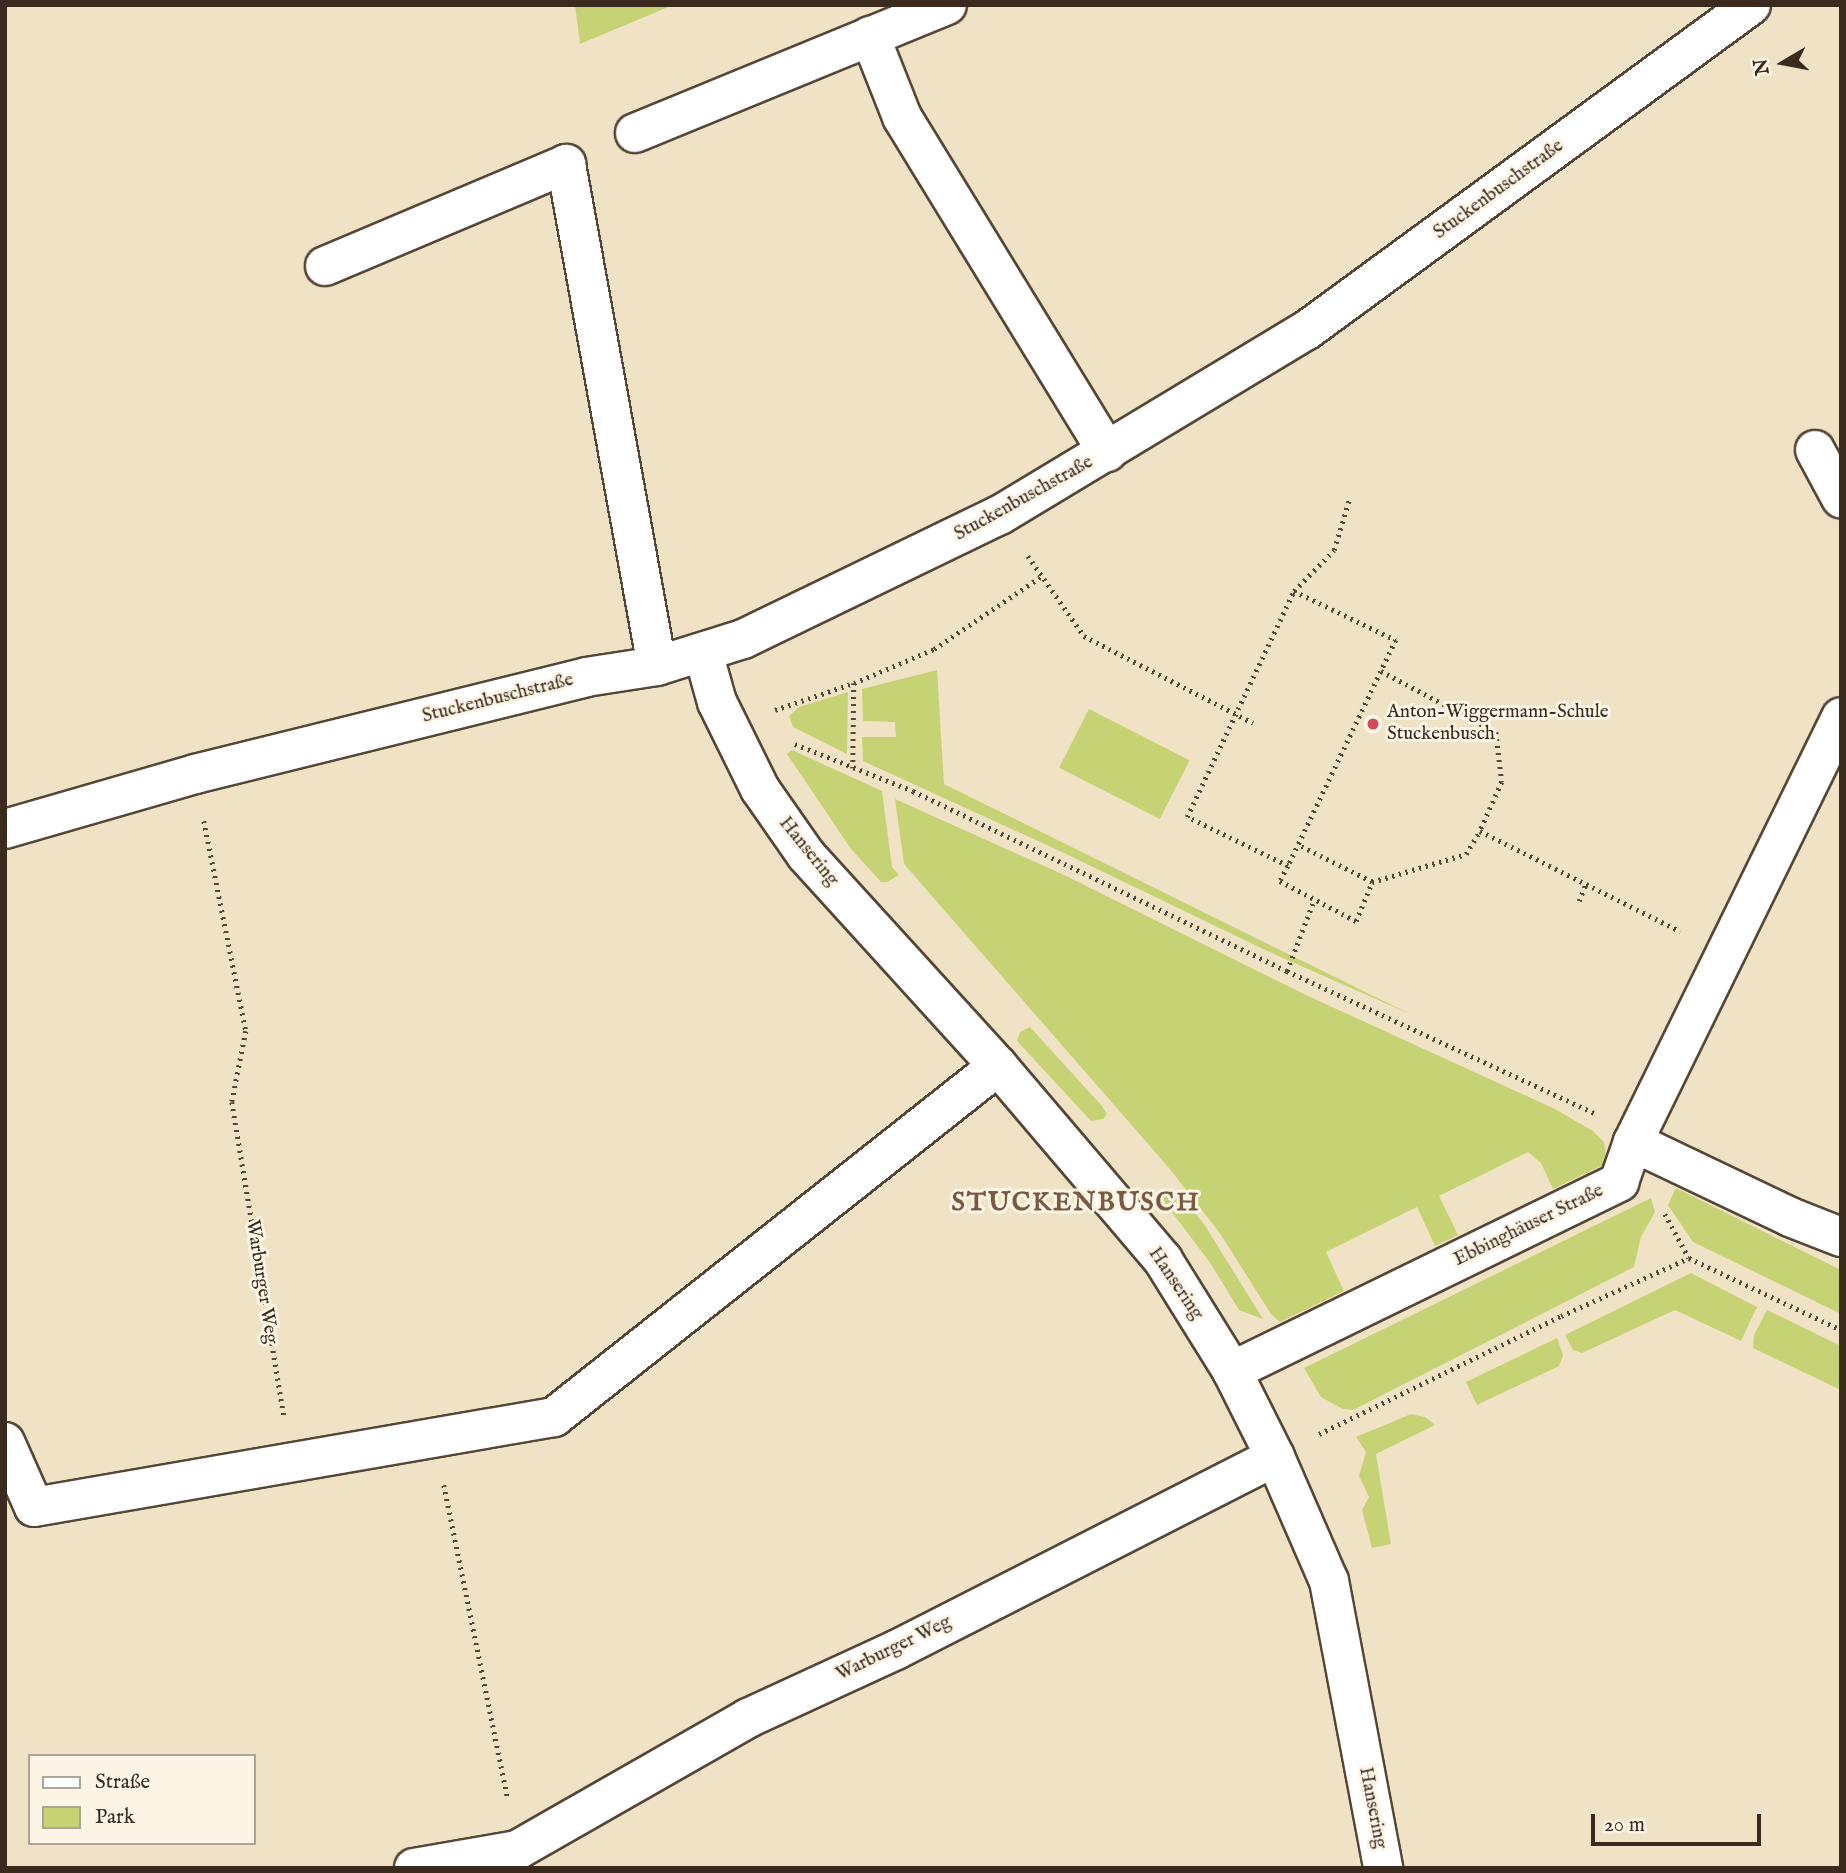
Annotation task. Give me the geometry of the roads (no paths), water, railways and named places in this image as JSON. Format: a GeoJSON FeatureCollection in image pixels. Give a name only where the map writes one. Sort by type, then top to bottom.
{"type":"FeatureCollection","features":[{"type":"Feature","properties":{"kind":"street"},"geometry":{"type":"LineString","coordinates":[[635,133],[947,5]]}},
{"type":"Feature","properties":{"kind":"street","name":"Stuckenbuschstraße"},"geometry":{"type":"LineString","coordinates":[[5,829],[195,774],[586,677],[657,666],[743,639],[1000,515],[1307,330],[1751,5]]}},
{"type":"Feature","properties":{"kind":"street"},"geometry":{"type":"LineString","coordinates":[[870,36],[902,117],[1107,452]]}},
{"type":"Feature","properties":{"kind":"street"},"geometry":{"type":"LineString","coordinates":[[325,266],[566,164],[657,666]]}},
{"type":"Feature","properties":{"kind":"street"},"geometry":{"type":"LineString","coordinates":[[1815,450],[1841,498]]}},
{"type":"Feature","properties":{"kind":"street","name":"Hansering"},"geometry":{"type":"LineString","coordinates":[[703,652],[717,702],[760,789],[806,855],[998,1066],[1163,1260],[1232,1371],[1275,1457],[1329,1581],[1383,1868]]}},
{"type":"Feature","properties":{"kind":"street","name":"Ebbinghäuser Straße"},"geometry":{"type":"LineString","coordinates":[[1232,1371],[1619,1182],[1633,1142],[1841,717]]}},
{"type":"Feature","properties":{"kind":"street"},"geometry":{"type":"LineString","coordinates":[[5,1442],[34,1507],[554,1417],[998,1066]]}},
{"type":"Feature","properties":{"kind":"street"},"geometry":{"type":"LineString","coordinates":[[1633,1142],[1790,1217],[1841,1237]]}},
{"type":"Feature","properties":{"kind":"street","name":"Warburger Weg"},"geometry":{"type":"LineString","coordinates":[[414,1868],[519,1859],[748,1718],[897,1650],[1275,1457]]}},
{"type":"Feature","properties":{"kind":"place","name":"Anton-Wiggermann-Schule Stuckenbusch"},"geometry":{"type":"Point","coordinates":[1373,724]}},
{"type":"Feature","properties":{"kind":"district","name":"STUCKENBUSCH"},"geometry":{"type":"Point","coordinates":[1076,1203]}}]}
